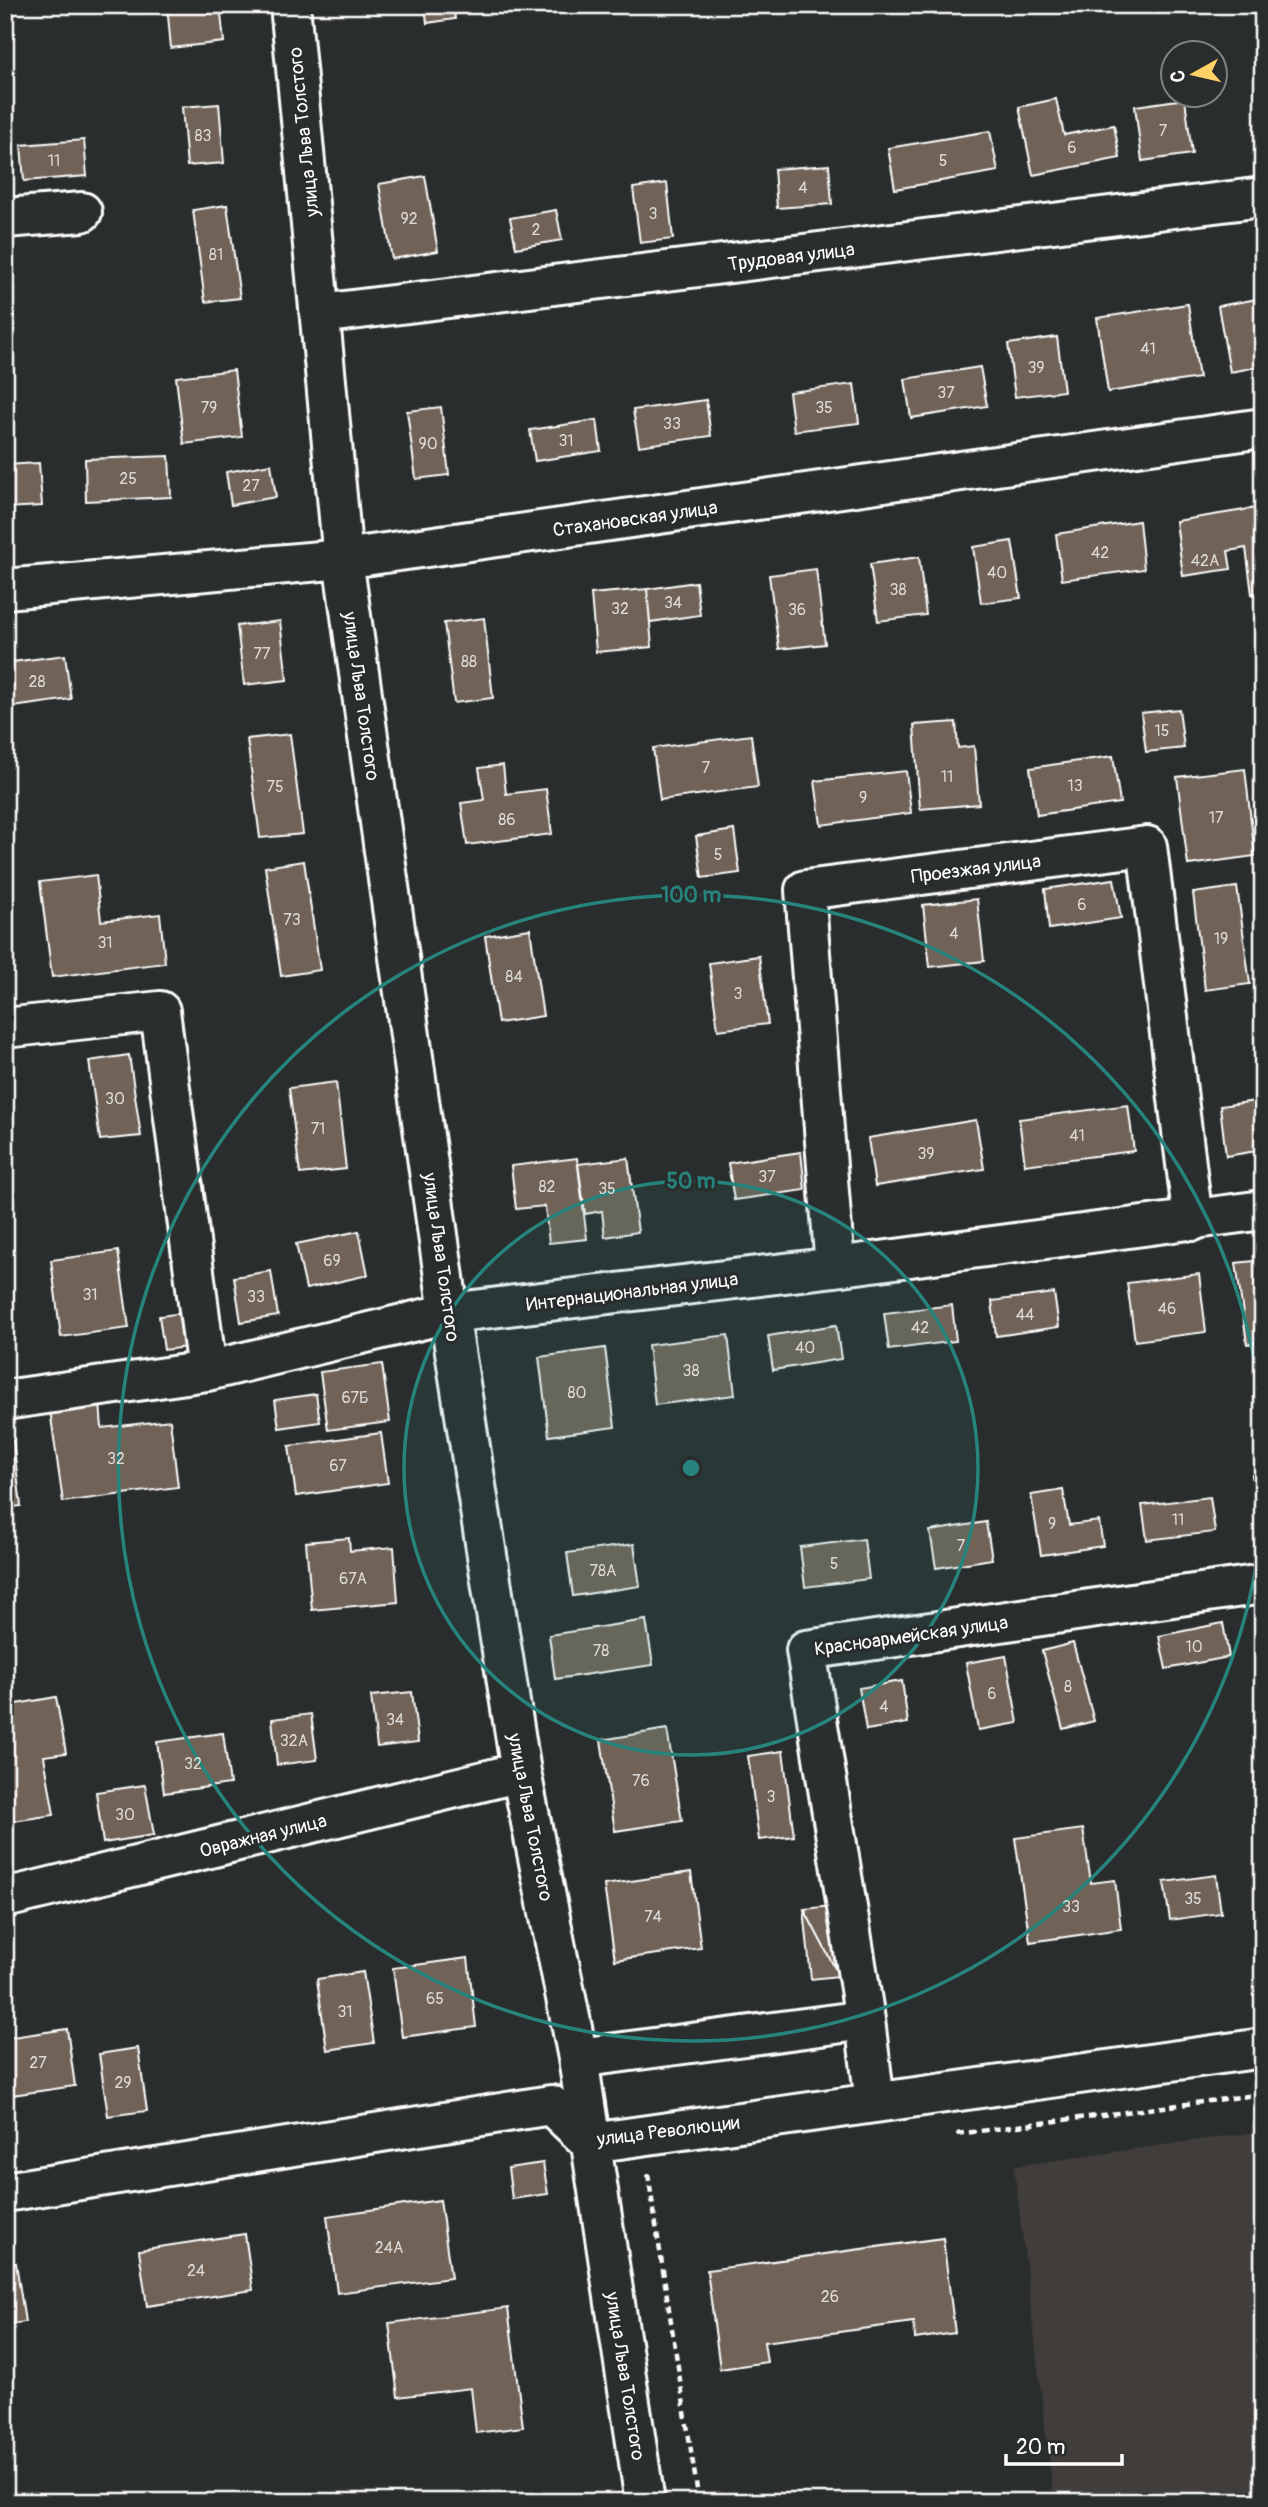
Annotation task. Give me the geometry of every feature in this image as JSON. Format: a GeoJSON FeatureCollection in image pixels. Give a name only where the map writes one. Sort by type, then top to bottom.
{"type":"FeatureCollection","features":[{"type":"Feature","properties":{"kind":"street","name":"улица Льва Толстого"},"geometry":{"type":"LineString","coordinates":[[290,5],[343,559],[449,1313],[521,1772],[578,2058],[645,2502]]}},
{"type":"Feature","properties":{"kind":"street","name":"Трудовая улица"},"geometry":{"type":"LineString","coordinates":[[320,314],[1263,197]]}},
{"type":"Feature","properties":{"kind":"street"},"geometry":{"type":"LineString","coordinates":[[5,218],[82,212]]}},
{"type":"Feature","properties":{"kind":"street","name":"Стахановская улица"},"geometry":{"type":"LineString","coordinates":[[5,589],[343,559],[1263,428]]}},
{"type":"Feature","properties":{"kind":"street","name":"Проезжая улица"},"geometry":{"type":"LineString","coordinates":[[835,1267],[805,890],[1146,846],[1193,1221]]}},
{"type":"Feature","properties":{"kind":"street"},"geometry":{"type":"LineString","coordinates":[[5,1028],[160,1011],[207,1371]]}},
{"type":"Feature","properties":{"kind":"street","name":"Интернациональная улица"},"geometry":{"type":"LineString","coordinates":[[5,1400],[207,1371],[449,1313],[835,1267],[1263,1210]]}},
{"type":"Feature","properties":{"kind":"street","name":"Красноармейская улица"},"geometry":{"type":"LineString","coordinates":[[865,2020],[806,1650],[1263,1584]]}},
{"type":"Feature","properties":{"kind":"street","name":"Овражная улица"},"geometry":{"type":"LineString","coordinates":[[5,1898],[521,1772]]}},
{"type":"Feature","properties":{"kind":"street"},"geometry":{"type":"LineString","coordinates":[[578,2058],[865,2020],[874,2103]]}},
{"type":"Feature","properties":{"kind":"street","name":"улица Революции"},"geometry":{"type":"LineString","coordinates":[[5,2192],[551,2105],[591,2143],[1263,2048]]}},
{"type":"Feature","properties":{"kind":"path"},"geometry":{"type":"LineString","coordinates":[[648,2174],[699,2502]]}},
{"type":"Feature","properties":{"kind":"shaded area"},"geometry":{"type":"Polygon","coordinates":[[[1263,2131],[1263,2502],[1054,2502],[1014,2166],[1263,2131]]]}},
{"type":"Feature","properties":{"kind":"building"},"geometry":{"type":"Polygon","coordinates":[[[167,5],[220,5],[224,42],[171,48],[167,5]]]}},
{"type":"Feature","properties":{"kind":"building"},"geometry":{"type":"Polygon","coordinates":[[[425,5],[453,5],[455,19],[427,23],[425,5]]]}},
{"type":"Feature","properties":{"kind":"building"},"geometry":{"type":"Polygon","coordinates":[[[1056,99],[1064,135],[1114,125],[1120,158],[1033,175],[1019,107],[1056,99]]]}},
{"type":"Feature","properties":{"kind":"building"},"geometry":{"type":"Polygon","coordinates":[[[1160,102],[1160,108],[1186,108],[1192,154],[1142,161],[1135,106],[1160,102]]]}},
{"type":"Feature","properties":{"kind":"building"},"geometry":{"type":"Polygon","coordinates":[[[219,104],[224,163],[187,166],[182,107],[219,104]]]}},
{"type":"Feature","properties":{"kind":"building"},"geometry":{"type":"Polygon","coordinates":[[[990,131],[998,171],[895,189],[888,148],[990,131]]]}},
{"type":"Feature","properties":{"kind":"building"},"geometry":{"type":"Polygon","coordinates":[[[84,140],[87,176],[24,181],[21,145],[84,140]]]}},
{"type":"Feature","properties":{"kind":"building"},"geometry":{"type":"Polygon","coordinates":[[[829,165],[832,204],[777,208],[774,169],[829,165]]]}},
{"type":"Feature","properties":{"kind":"building"},"geometry":{"type":"Polygon","coordinates":[[[425,176],[438,251],[392,259],[379,184],[425,176]]]}},
{"type":"Feature","properties":{"kind":"building"},"geometry":{"type":"Polygon","coordinates":[[[667,183],[673,239],[640,243],[633,188],[667,183]]]}},
{"type":"Feature","properties":{"kind":"building"},"geometry":{"type":"Polygon","coordinates":[[[227,205],[240,298],[205,302],[193,210],[227,205]]]}},
{"type":"Feature","properties":{"kind":"building"},"geometry":{"type":"Polygon","coordinates":[[[556,210],[562,240],[516,248],[510,218],[556,210]]]}},
{"type":"Feature","properties":{"kind":"building"},"geometry":{"type":"Polygon","coordinates":[[[1263,298],[1263,366],[1230,372],[1218,306],[1263,298]]]}},
{"type":"Feature","properties":{"kind":"building"},"geometry":{"type":"Polygon","coordinates":[[[1188,304],[1199,378],[1108,392],[1097,318],[1188,304]]]}},
{"type":"Feature","properties":{"kind":"building"},"geometry":{"type":"Polygon","coordinates":[[[1057,337],[1064,391],[1015,397],[1008,344],[1057,337]]]}},
{"type":"Feature","properties":{"kind":"building"},"geometry":{"type":"Polygon","coordinates":[[[980,367],[987,406],[911,418],[905,379],[980,367]]]}},
{"type":"Feature","properties":{"kind":"building"},"geometry":{"type":"Polygon","coordinates":[[[234,370],[242,437],[184,444],[176,377],[234,370]]]}},
{"type":"Feature","properties":{"kind":"building"},"geometry":{"type":"Polygon","coordinates":[[[854,384],[859,423],[794,431],[789,392],[854,384]]]}},
{"type":"Feature","properties":{"kind":"building"},"geometry":{"type":"Polygon","coordinates":[[[706,400],[711,436],[639,446],[633,410],[706,400]]]}},
{"type":"Feature","properties":{"kind":"building"},"geometry":{"type":"Polygon","coordinates":[[[441,407],[449,475],[416,479],[407,411],[441,407]]]}},
{"type":"Feature","properties":{"kind":"building"},"geometry":{"type":"Polygon","coordinates":[[[597,420],[601,451],[535,461],[530,430],[597,420]]]}},
{"type":"Feature","properties":{"kind":"building"},"geometry":{"type":"Polygon","coordinates":[[[169,456],[171,497],[86,501],[85,459],[169,456]]]}},
{"type":"Feature","properties":{"kind":"building"},"geometry":{"type":"Polygon","coordinates":[[[39,463],[42,506],[5,508],[5,465],[39,463]]]}},
{"type":"Feature","properties":{"kind":"building"},"geometry":{"type":"Polygon","coordinates":[[[271,464],[276,497],[231,505],[226,472],[271,464]]]}},
{"type":"Feature","properties":{"kind":"building"},"geometry":{"type":"Polygon","coordinates":[[[1263,507],[1263,592],[1252,594],[1246,548],[1228,551],[1231,569],[1183,576],[1176,521],[1263,507]]]}},
{"type":"Feature","properties":{"kind":"building"},"geometry":{"type":"Polygon","coordinates":[[[1139,521],[1144,569],[1062,580],[1056,534],[1139,521]]]}},
{"type":"Feature","properties":{"kind":"building"},"geometry":{"type":"Polygon","coordinates":[[[1012,541],[1021,598],[981,603],[973,547],[1012,541]]]}},
{"type":"Feature","properties":{"kind":"building"},"geometry":{"type":"Polygon","coordinates":[[[919,557],[926,615],[878,621],[870,564],[919,557]]]}},
{"type":"Feature","properties":{"kind":"building"},"geometry":{"type":"Polygon","coordinates":[[[816,569],[825,644],[779,649],[769,575],[816,569]]]}},
{"type":"Feature","properties":{"kind":"building"},"geometry":{"type":"Polygon","coordinates":[[[696,582],[700,615],[650,622],[647,589],[696,582]]]}},
{"type":"Feature","properties":{"kind":"building"},"geometry":{"type":"Polygon","coordinates":[[[647,589],[652,647],[596,652],[591,594],[647,589]]]}},
{"type":"Feature","properties":{"kind":"building"},"geometry":{"type":"Polygon","coordinates":[[[484,618],[493,698],[454,703],[444,623],[484,618]]]}},
{"type":"Feature","properties":{"kind":"building"},"geometry":{"type":"Polygon","coordinates":[[[280,621],[287,680],[244,685],[237,626],[280,621]]]}},
{"type":"Feature","properties":{"kind":"building"},"geometry":{"type":"Polygon","coordinates":[[[65,655],[71,699],[5,708],[5,663],[65,655]]]}},
{"type":"Feature","properties":{"kind":"building"},"geometry":{"type":"Polygon","coordinates":[[[1179,709],[1184,748],[1146,752],[1141,713],[1179,709]]]}},
{"type":"Feature","properties":{"kind":"building"},"geometry":{"type":"Polygon","coordinates":[[[956,722],[958,748],[974,746],[979,804],[920,809],[914,725],[956,722]]]}},
{"type":"Feature","properties":{"kind":"building"},"geometry":{"type":"Polygon","coordinates":[[[290,734],[303,834],[260,838],[247,739],[290,734]]]}},
{"type":"Feature","properties":{"kind":"building"},"geometry":{"type":"Polygon","coordinates":[[[751,735],[758,787],[660,800],[653,748],[751,735]]]}},
{"type":"Feature","properties":{"kind":"building"},"geometry":{"type":"Polygon","coordinates":[[[1113,756],[1120,803],[1037,815],[1030,768],[1113,756]]]}},
{"type":"Feature","properties":{"kind":"building"},"geometry":{"type":"Polygon","coordinates":[[[503,765],[506,794],[546,789],[552,834],[467,845],[461,803],[484,800],[479,768],[503,765]]]}},
{"type":"Feature","properties":{"kind":"building"},"geometry":{"type":"Polygon","coordinates":[[[1245,769],[1255,856],[1188,865],[1177,777],[1245,769]]]}},
{"type":"Feature","properties":{"kind":"building"},"geometry":{"type":"Polygon","coordinates":[[[906,771],[911,813],[821,825],[815,781],[906,771]]]}},
{"type":"Feature","properties":{"kind":"building"},"geometry":{"type":"Polygon","coordinates":[[[734,830],[740,873],[702,878],[696,836],[734,830]]]}},
{"type":"Feature","properties":{"kind":"building"},"geometry":{"type":"Polygon","coordinates":[[[304,861],[320,970],[281,976],[265,867],[304,861]]]}},
{"type":"Feature","properties":{"kind":"building"},"geometry":{"type":"Polygon","coordinates":[[[96,875],[101,921],[160,914],[165,963],[52,977],[40,882],[96,875]]]}},
{"type":"Feature","properties":{"kind":"building"},"geometry":{"type":"Polygon","coordinates":[[[1114,879],[1121,918],[1049,929],[1045,889],[1114,879]]]}},
{"type":"Feature","properties":{"kind":"building"},"geometry":{"type":"Polygon","coordinates":[[[1237,887],[1250,984],[1205,990],[1193,893],[1237,887]]]}},
{"type":"Feature","properties":{"kind":"building"},"geometry":{"type":"Polygon","coordinates":[[[977,899],[984,961],[930,967],[923,905],[977,899]]]}},
{"type":"Feature","properties":{"kind":"building"},"geometry":{"type":"Polygon","coordinates":[[[530,929],[543,1016],[498,1023],[485,936],[530,929]]]}},
{"type":"Feature","properties":{"kind":"building"},"geometry":{"type":"Polygon","coordinates":[[[759,956],[768,1024],[718,1030],[709,963],[759,956]]]}},
{"type":"Feature","properties":{"kind":"building"},"geometry":{"type":"Polygon","coordinates":[[[129,1055],[141,1136],[100,1140],[89,1061],[129,1055]]]}},
{"type":"Feature","properties":{"kind":"building"},"geometry":{"type":"Polygon","coordinates":[[[336,1082],[346,1169],[300,1174],[289,1088],[336,1082]]]}},
{"type":"Feature","properties":{"kind":"building"},"geometry":{"type":"Polygon","coordinates":[[[1263,1100],[1263,1150],[1226,1156],[1220,1106],[1263,1100]]]}},
{"type":"Feature","properties":{"kind":"building"},"geometry":{"type":"Polygon","coordinates":[[[1128,1105],[1134,1151],[1025,1165],[1019,1119],[1128,1105]]]}},
{"type":"Feature","properties":{"kind":"building"},"geometry":{"type":"Polygon","coordinates":[[[976,1120],[984,1169],[875,1186],[868,1138],[976,1120]]]}},
{"type":"Feature","properties":{"kind":"building"},"geometry":{"type":"Polygon","coordinates":[[[801,1152],[805,1190],[734,1200],[728,1163],[801,1152]]]}},
{"type":"Feature","properties":{"kind":"building"},"geometry":{"type":"Polygon","coordinates":[[[577,1158],[587,1239],[549,1243],[545,1206],[516,1209],[511,1166],[577,1158]]]}},
{"type":"Feature","properties":{"kind":"building"},"geometry":{"type":"Polygon","coordinates":[[[628,1158],[638,1232],[605,1237],[602,1211],[585,1214],[578,1164],[628,1158]]]}},
{"type":"Feature","properties":{"kind":"building"},"geometry":{"type":"Polygon","coordinates":[[[359,1231],[368,1275],[306,1289],[296,1244],[359,1231]]]}},
{"type":"Feature","properties":{"kind":"building"},"geometry":{"type":"Polygon","coordinates":[[[118,1251],[129,1328],[61,1337],[51,1260],[118,1251]]]}},
{"type":"Feature","properties":{"kind":"building"},"geometry":{"type":"Polygon","coordinates":[[[1263,1260],[1263,1342],[1247,1344],[1236,1263],[1263,1260]]]}},
{"type":"Feature","properties":{"kind":"building"},"geometry":{"type":"Polygon","coordinates":[[[271,1271],[278,1316],[241,1322],[234,1277],[271,1271]]]}},
{"type":"Feature","properties":{"kind":"building"},"geometry":{"type":"Polygon","coordinates":[[[1199,1274],[1206,1332],[1135,1341],[1127,1283],[1199,1274]]]}},
{"type":"Feature","properties":{"kind":"building"},"geometry":{"type":"Polygon","coordinates":[[[1054,1293],[1059,1327],[996,1336],[992,1301],[1054,1293]]]}},
{"type":"Feature","properties":{"kind":"building"},"geometry":{"type":"Polygon","coordinates":[[[952,1305],[956,1341],[889,1350],[884,1313],[952,1305]]]}},
{"type":"Feature","properties":{"kind":"building"},"geometry":{"type":"Polygon","coordinates":[[[191,1312],[195,1346],[164,1350],[159,1316],[191,1312]]]}},
{"type":"Feature","properties":{"kind":"building"},"geometry":{"type":"Polygon","coordinates":[[[836,1325],[841,1359],[773,1370],[768,1336],[836,1325]]]}},
{"type":"Feature","properties":{"kind":"building"},"geometry":{"type":"Polygon","coordinates":[[[728,1335],[735,1395],[655,1405],[648,1345],[728,1335]]]}},
{"type":"Feature","properties":{"kind":"building"},"geometry":{"type":"Polygon","coordinates":[[[605,1348],[615,1427],[549,1436],[539,1357],[605,1348]]]}},
{"type":"Feature","properties":{"kind":"building"},"geometry":{"type":"Polygon","coordinates":[[[382,1364],[390,1422],[328,1430],[320,1372],[382,1364]]]}},
{"type":"Feature","properties":{"kind":"building"},"geometry":{"type":"Polygon","coordinates":[[[316,1394],[320,1422],[279,1428],[275,1400],[316,1394]]]}},
{"type":"Feature","properties":{"kind":"building"},"geometry":{"type":"Polygon","coordinates":[[[100,1403],[102,1428],[170,1420],[178,1487],[63,1502],[50,1410],[100,1403]]]}},
{"type":"Feature","properties":{"kind":"building"},"geometry":{"type":"Polygon","coordinates":[[[381,1433],[388,1483],[296,1496],[289,1446],[381,1433]]]}},
{"type":"Feature","properties":{"kind":"building"},"geometry":{"type":"Polygon","coordinates":[[[13,1440],[21,1506],[5,1508],[5,1441],[13,1440]]]}},
{"type":"Feature","properties":{"kind":"building"},"geometry":{"type":"Polygon","coordinates":[[[1263,1474],[1263,1530],[1260,1530],[1252,1475],[1263,1474]]]}},
{"type":"Feature","properties":{"kind":"building"},"geometry":{"type":"Polygon","coordinates":[[[1063,1490],[1069,1525],[1099,1521],[1103,1546],[1041,1555],[1031,1495],[1063,1490]]]}},
{"type":"Feature","properties":{"kind":"building"},"geometry":{"type":"Polygon","coordinates":[[[1210,1497],[1215,1532],[1147,1540],[1142,1505],[1210,1497]]]}},
{"type":"Feature","properties":{"kind":"building"},"geometry":{"type":"Polygon","coordinates":[[[986,1522],[992,1559],[936,1568],[930,1531],[986,1522]]]}},
{"type":"Feature","properties":{"kind":"building"},"geometry":{"type":"Polygon","coordinates":[[[349,1538],[350,1551],[394,1547],[398,1602],[312,1610],[306,1542],[349,1538]]]}},
{"type":"Feature","properties":{"kind":"building"},"geometry":{"type":"Polygon","coordinates":[[[864,1539],[869,1579],[805,1587],[800,1547],[864,1539]]]}},
{"type":"Feature","properties":{"kind":"building"},"geometry":{"type":"Polygon","coordinates":[[[634,1544],[640,1586],[573,1596],[567,1553],[634,1544]]]}},
{"type":"Feature","properties":{"kind":"building"},"geometry":{"type":"Polygon","coordinates":[[[646,1620],[653,1665],[555,1679],[549,1635],[646,1620]]]}},
{"type":"Feature","properties":{"kind":"building"},"geometry":{"type":"Polygon","coordinates":[[[1223,1623],[1229,1657],[1166,1669],[1159,1636],[1223,1623]]]}},
{"type":"Feature","properties":{"kind":"building"},"geometry":{"type":"Polygon","coordinates":[[[1073,1643],[1094,1721],[1063,1729],[1042,1651],[1073,1643]]]}},
{"type":"Feature","properties":{"kind":"building"},"geometry":{"type":"Polygon","coordinates":[[[1006,1656],[1018,1723],[978,1730],[966,1663],[1006,1656]]]}},
{"type":"Feature","properties":{"kind":"building"},"geometry":{"type":"Polygon","coordinates":[[[902,1681],[908,1723],[866,1730],[859,1688],[902,1681]]]}},
{"type":"Feature","properties":{"kind":"building"},"geometry":{"type":"Polygon","coordinates":[[[412,1692],[418,1742],[377,1747],[371,1696],[412,1692]]]}},
{"type":"Feature","properties":{"kind":"building"},"geometry":{"type":"Polygon","coordinates":[[[56,1697],[66,1753],[44,1756],[54,1815],[6,1822],[5,1706],[56,1697]]]}},
{"type":"Feature","properties":{"kind":"building"},"geometry":{"type":"Polygon","coordinates":[[[311,1714],[317,1760],[277,1765],[272,1719],[311,1714]]]}},
{"type":"Feature","properties":{"kind":"building"},"geometry":{"type":"Polygon","coordinates":[[[667,1729],[682,1821],[615,1831],[601,1740],[667,1729]]]}},
{"type":"Feature","properties":{"kind":"building"},"geometry":{"type":"Polygon","coordinates":[[[223,1733],[230,1784],[164,1793],[157,1742],[223,1733]]]}},
{"type":"Feature","properties":{"kind":"building"},"geometry":{"type":"Polygon","coordinates":[[[783,1751],[794,1836],[759,1840],[748,1756],[783,1751]]]}},
{"type":"Feature","properties":{"kind":"building"},"geometry":{"type":"Polygon","coordinates":[[[145,1785],[154,1835],[103,1843],[96,1792],[145,1785]]]}},
{"type":"Feature","properties":{"kind":"building"},"geometry":{"type":"Polygon","coordinates":[[[1083,1829],[1091,1883],[1115,1880],[1121,1929],[1030,1942],[1015,1838],[1083,1829]]]}},
{"type":"Feature","properties":{"kind":"building"},"geometry":{"type":"Polygon","coordinates":[[[691,1872],[701,1948],[615,1960],[604,1885],[691,1872]]]}},
{"type":"Feature","properties":{"kind":"building"},"geometry":{"type":"Polygon","coordinates":[[[1216,1875],[1221,1913],[1170,1920],[1164,1882],[1216,1875]]]}},
{"type":"Feature","properties":{"kind":"building"},"geometry":{"type":"Polygon","coordinates":[[[831,1906],[839,1976],[804,1909],[831,1906]]]}},
{"type":"Feature","properties":{"kind":"building"},"geometry":{"type":"Polygon","coordinates":[[[804,1909],[839,1976],[811,1979],[804,1909]]]}},
{"type":"Feature","properties":{"kind":"building"},"geometry":{"type":"Polygon","coordinates":[[[468,1958],[476,2027],[402,2037],[393,1968],[468,1958]]]}},
{"type":"Feature","properties":{"kind":"building"},"geometry":{"type":"Polygon","coordinates":[[[363,1972],[374,2043],[327,2050],[317,1979],[363,1972]]]}},
{"type":"Feature","properties":{"kind":"building"},"geometry":{"type":"Polygon","coordinates":[[[67,2029],[75,2086],[5,2096],[5,2038],[67,2029]]]}},
{"type":"Feature","properties":{"kind":"building"},"geometry":{"type":"Polygon","coordinates":[[[138,2048],[147,2111],[108,2116],[99,2054],[138,2048]]]}},
{"type":"Feature","properties":{"kind":"building"},"geometry":{"type":"Polygon","coordinates":[[[543,2163],[548,2194],[512,2199],[508,2168],[543,2163]]]}},
{"type":"Feature","properties":{"kind":"building"},"geometry":{"type":"Polygon","coordinates":[[[440,2200],[451,2278],[337,2293],[327,2216],[440,2200]]]}},
{"type":"Feature","properties":{"kind":"building"},"geometry":{"type":"Polygon","coordinates":[[[245,2234],[253,2290],[147,2306],[139,2250],[245,2234]]]}},
{"type":"Feature","properties":{"kind":"building"},"geometry":{"type":"Polygon","coordinates":[[[943,2238],[955,2333],[915,2339],[914,2322],[764,2342],[767,2362],[720,2369],[707,2270],[943,2238]]]}},
{"type":"Feature","properties":{"kind":"building"},"geometry":{"type":"Polygon","coordinates":[[[16,2263],[25,2322],[5,2325],[5,2265],[16,2263]]]}},
{"type":"Feature","properties":{"kind":"building"},"geometry":{"type":"Polygon","coordinates":[[[508,2308],[523,2427],[476,2433],[471,2388],[398,2397],[389,2323],[508,2308]]]}}]}
